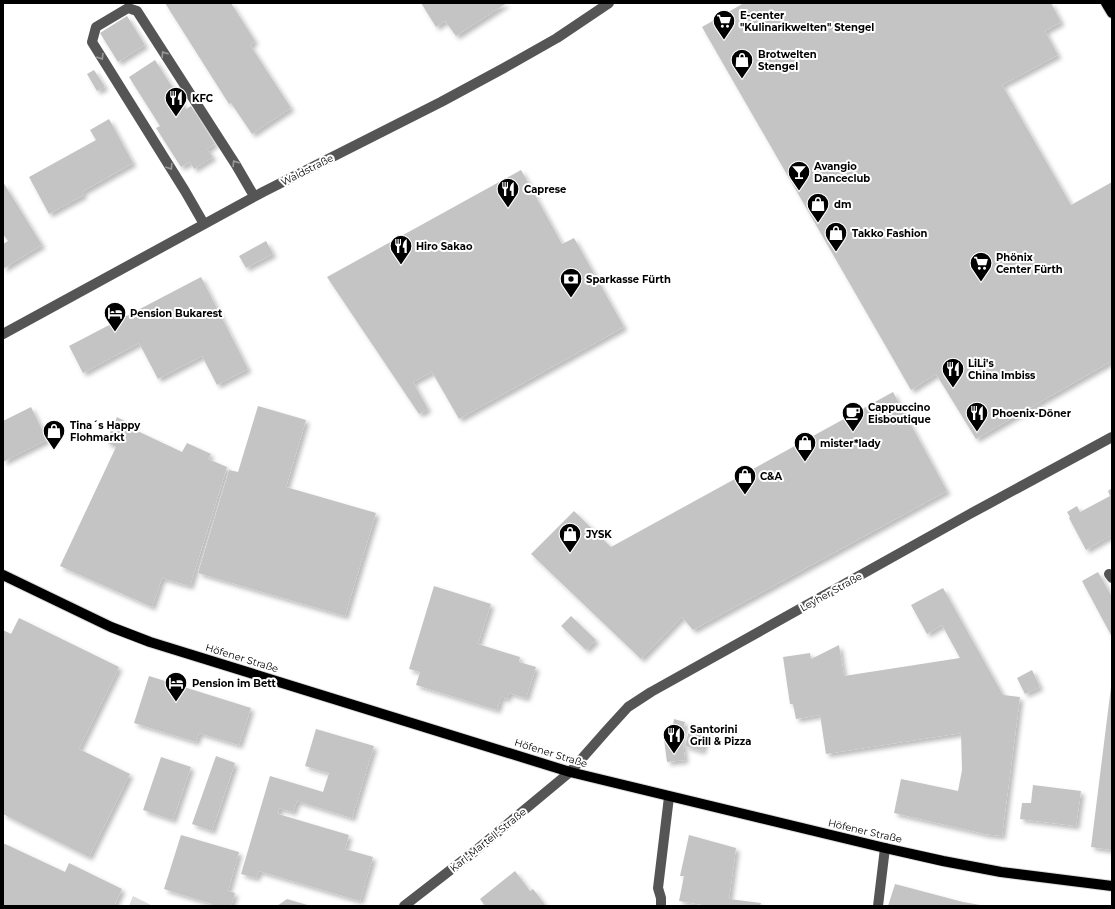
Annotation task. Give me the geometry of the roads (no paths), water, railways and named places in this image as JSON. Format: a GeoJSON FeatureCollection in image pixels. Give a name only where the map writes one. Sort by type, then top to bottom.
{"type":"FeatureCollection","features":[{"type":"Feature","properties":{"kind":"main road"},"geometry":{"type":"LineString","coordinates":[[1106,3],[1112,13]]}},
{"type":"Feature","properties":{"kind":"main road","name":"Höfener Straße"},"geometry":{"type":"LineString","coordinates":[[3,575],[111,627],[150,642],[570,772],[885,848],[1001,872],[1112,886]]}},
{"type":"Feature","properties":{"kind":"street","name":"Waldstraße"},"geometry":{"type":"LineString","coordinates":[[3,334],[254,196],[441,102],[504,68],[557,38],[609,3]]}},
{"type":"Feature","properties":{"kind":"street"},"geometry":{"type":"LineString","coordinates":[[204,224],[92,42],[96,27],[128,8],[137,12],[236,164],[254,196]]}},
{"type":"Feature","properties":{"kind":"street","name":"Leyher Straße"},"geometry":{"type":"LineString","coordinates":[[570,772],[628,707],[651,692],[961,519],[1112,437]]}},
{"type":"Feature","properties":{"kind":"street","name":"Karl-Martell-Straße"},"geometry":{"type":"LineString","coordinates":[[404,906],[475,851],[570,772]]}},
{"type":"Feature","properties":{"kind":"street"},"geometry":{"type":"LineString","coordinates":[[661,906],[661,898],[658,888],[669,797]]}},
{"type":"Feature","properties":{"kind":"street"},"geometry":{"type":"LineString","coordinates":[[878,906],[885,848]]}},
{"type":"Feature","properties":{"kind":"place","name":"E-center \"Kulinarikwelten\" Stengel"},"geometry":{"type":"Point","coordinates":[724,40]}},
{"type":"Feature","properties":{"kind":"place","name":"Brotwelten Stengel"},"geometry":{"type":"Point","coordinates":[742,80]}},
{"type":"Feature","properties":{"kind":"place","name":"KFC"},"geometry":{"type":"Point","coordinates":[176,118]}},
{"type":"Feature","properties":{"kind":"place","name":"Avangio Danceclub"},"geometry":{"type":"Point","coordinates":[799,192]}},
{"type":"Feature","properties":{"kind":"place","name":"Caprese"},"geometry":{"type":"Point","coordinates":[508,208]}},
{"type":"Feature","properties":{"kind":"place","name":"dm"},"geometry":{"type":"Point","coordinates":[818,224]}},
{"type":"Feature","properties":{"kind":"place","name":"Takko Fashion"},"geometry":{"type":"Point","coordinates":[836,252]}},
{"type":"Feature","properties":{"kind":"place","name":"Hiro Sakao"},"geometry":{"type":"Point","coordinates":[401,266]}},
{"type":"Feature","properties":{"kind":"place","name":"Phönix Center Fürth"},"geometry":{"type":"Point","coordinates":[981,282]}},
{"type":"Feature","properties":{"kind":"place","name":"Sparkasse Fürth"},"geometry":{"type":"Point","coordinates":[571,298]}},
{"type":"Feature","properties":{"kind":"place","name":"Pension Bukarest"},"geometry":{"type":"Point","coordinates":[115,332]}},
{"type":"Feature","properties":{"kind":"place","name":"LiLi's China Imbiss"},"geometry":{"type":"Point","coordinates":[953,388]}},
{"type":"Feature","properties":{"kind":"place","name":"Cappuccino Eisboutique"},"geometry":{"type":"Point","coordinates":[853,432]}},
{"type":"Feature","properties":{"kind":"place","name":"Phoenix-Döner"},"geometry":{"type":"Point","coordinates":[977,432]}},
{"type":"Feature","properties":{"kind":"place","name":"Tina´s Happy Flohmarkt"},"geometry":{"type":"Point","coordinates":[54,450]}},
{"type":"Feature","properties":{"kind":"place","name":"mister*lady"},"geometry":{"type":"Point","coordinates":[805,462]}},
{"type":"Feature","properties":{"kind":"place","name":"C&A"},"geometry":{"type":"Point","coordinates":[745,496]}},
{"type":"Feature","properties":{"kind":"place","name":"JYSK"},"geometry":{"type":"Point","coordinates":[570,554]}},
{"type":"Feature","properties":{"kind":"place","name":"Pension im Bett"},"geometry":{"type":"Point","coordinates":[176,702]}},
{"type":"Feature","properties":{"kind":"place","name":"Santorini Grill & Pizza"},"geometry":{"type":"Point","coordinates":[674,754]}}]}
